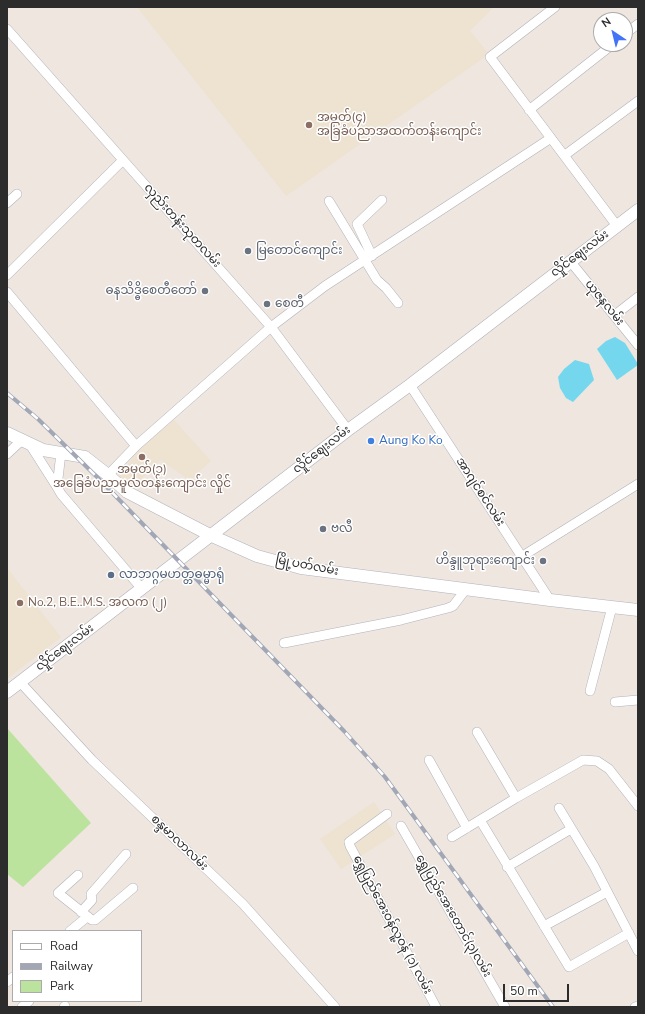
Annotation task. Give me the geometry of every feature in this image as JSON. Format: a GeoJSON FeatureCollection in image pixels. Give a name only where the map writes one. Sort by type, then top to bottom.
{"type":"FeatureCollection","features":[{"type":"Feature","properties":{"kind":"street"},"geometry":{"type":"LineString","coordinates":[[555,7],[490,57],[617,226]]}},
{"type":"Feature","properties":{"kind":"street","name":"လှည်းတန်းသုတလမ်း"},"geometry":{"type":"LineString","coordinates":[[7,29],[271,327],[348,430]]}},
{"type":"Feature","properties":{"kind":"street"},"geometry":{"type":"LineString","coordinates":[[529,110],[603,52]]}},
{"type":"Feature","properties":{"kind":"street"},"geometry":{"type":"LineString","coordinates":[[565,155],[638,101]]}},
{"type":"Feature","properties":{"kind":"street"},"geometry":{"type":"LineString","coordinates":[[108,475],[136,446],[271,327],[325,286],[551,138]]}},
{"type":"Feature","properties":{"kind":"street"},"geometry":{"type":"LineString","coordinates":[[7,275],[123,160]]}},
{"type":"Feature","properties":{"kind":"street"},"geometry":{"type":"LineString","coordinates":[[7,203],[17,194]]}},
{"type":"Feature","properties":{"kind":"street"},"geometry":{"type":"LineString","coordinates":[[382,200],[357,224],[377,280],[386,288],[398,303]]}},
{"type":"Feature","properties":{"kind":"street"},"geometry":{"type":"LineString","coordinates":[[329,201],[368,258]]}},
{"type":"Feature","properties":{"kind":"street","name":"လှိုင်ဈေးလမ်း"},"geometry":{"type":"LineString","coordinates":[[7,692],[348,430],[410,385],[638,210]]}},
{"type":"Feature","properties":{"kind":"street","name":"ယုဇနလမ်း"},"geometry":{"type":"LineString","coordinates":[[570,261],[638,345]]}},
{"type":"Feature","properties":{"kind":"street"},"geometry":{"type":"LineString","coordinates":[[7,292],[136,446]]}},
{"type":"Feature","properties":{"kind":"street"},"geometry":{"type":"LineString","coordinates":[[615,315],[638,297]]}},
{"type":"Feature","properties":{"kind":"street","name":"အာဂျင်စင်လမ်း"},"geometry":{"type":"LineString","coordinates":[[410,385],[550,600]]}},
{"type":"Feature","properties":{"kind":"street","name":"မြို့ပတ်လမ်း"},"geometry":{"type":"LineString","coordinates":[[7,433],[43,450],[86,457],[127,492],[212,536],[257,556],[301,568],[638,610]]}},
{"type":"Feature","properties":{"kind":"street"},"geometry":{"type":"LineString","coordinates":[[7,454],[26,441],[58,487],[61,494],[142,589]]}},
{"type":"Feature","properties":{"kind":"street"},"geometry":{"type":"LineString","coordinates":[[58,487],[61,453]]}},
{"type":"Feature","properties":{"kind":"street"},"geometry":{"type":"LineString","coordinates":[[521,557],[638,484]]}},
{"type":"Feature","properties":{"kind":"street"},"geometry":{"type":"LineString","coordinates":[[284,644],[401,620],[448,608],[453,606],[466,589]]}},
{"type":"Feature","properties":{"kind":"street"},"geometry":{"type":"LineString","coordinates":[[590,691],[612,607]]}},
{"type":"Feature","properties":{"kind":"street","name":"စန္ဒမာလာလမ်း"},"geometry":{"type":"LineString","coordinates":[[20,682],[92,760],[243,904],[335,1007]]}},
{"type":"Feature","properties":{"kind":"street"},"geometry":{"type":"LineString","coordinates":[[615,702],[638,700]]}},
{"type":"Feature","properties":{"kind":"street"},"geometry":{"type":"LineString","coordinates":[[477,732],[516,798]]}},
{"type":"Feature","properties":{"kind":"street"},"geometry":{"type":"LineString","coordinates":[[429,760],[467,828]]}},
{"type":"Feature","properties":{"kind":"street"},"geometry":{"type":"LineString","coordinates":[[452,837],[583,760],[597,761],[609,769],[638,806]]}},
{"type":"Feature","properties":{"kind":"street"},"geometry":{"type":"LineString","coordinates":[[559,808],[594,866],[638,949]]}},
{"type":"Feature","properties":{"kind":"street","name":"ရွှေပြည်အေးဝန်လူ့ဝန် (၁) လမ်း"},"geometry":{"type":"LineString","coordinates":[[387,814],[349,842],[350,846],[436,1007]]}},
{"type":"Feature","properties":{"kind":"street"},"geometry":{"type":"LineString","coordinates":[[480,820],[507,867],[569,967],[629,933]]}},
{"type":"Feature","properties":{"kind":"street","name":"ရွှေပြည်အေးတောင်(၃)လမ်း"},"geometry":{"type":"LineString","coordinates":[[401,826],[505,1007]]}},
{"type":"Feature","properties":{"kind":"street"},"geometry":{"type":"LineString","coordinates":[[507,867],[571,828]]}},
{"type":"Feature","properties":{"kind":"street"},"geometry":{"type":"LineString","coordinates":[[71,930],[84,915],[92,900],[91,894],[126,854]]}},
{"type":"Feature","properties":{"kind":"street"},"geometry":{"type":"LineString","coordinates":[[78,875],[58,893],[84,915],[94,920],[133,888]]}},
{"type":"Feature","properties":{"kind":"street"},"geometry":{"type":"LineString","coordinates":[[544,926],[607,892]]}},
{"type":"Feature","properties":{"kind":"shaded area","name":"အမှတ်(၄) အခြခံပညာအထက်တန်းကျောင်း"},"geometry":{"type":"Polygon","coordinates":[[[137,7],[494,7],[470,31],[489,54],[286,196],[137,7]]]}},
{"type":"Feature","properties":{"kind":"shaded area"},"geometry":{"type":"Polygon","coordinates":[[[174,420],[211,461],[190,480],[160,460],[131,490],[119,476],[139,449],[174,420]]]}},
{"type":"Feature","properties":{"kind":"shaded area","name":"No.2, B.E..M.S. အလက (၂)"},"geometry":{"type":"Polygon","coordinates":[[[7,568],[61,637],[7,679],[7,568]]]}},
{"type":"Feature","properties":{"kind":"shaded area"},"geometry":{"type":"Polygon","coordinates":[[[374,802],[395,834],[341,869],[320,839],[374,802]]]}},
{"type":"Feature","properties":{"kind":"green space"},"geometry":{"type":"Polygon","coordinates":[[[7,728],[91,823],[23,887],[7,874],[7,728]]]}},
{"type":"Feature","properties":{"kind":"water"},"geometry":{"type":"Polygon","coordinates":[[[615,337],[625,343],[638,364],[617,380],[597,349],[606,341],[615,337]]]}},
{"type":"Feature","properties":{"kind":"water"},"geometry":{"type":"Polygon","coordinates":[[[575,360],[589,364],[594,380],[573,402],[566,398],[560,388],[558,377],[564,369],[575,360]]]}},
{"type":"Feature","properties":{"kind":"railway"},"geometry":{"type":"LineString","coordinates":[[7,393],[38,419],[98,478],[344,731],[385,777],[553,1007]]}},
{"type":"Feature","properties":{"kind":"place","name":"အမှတ်(၄) အခြခံပညာအထက်တန်းကျောင်း"},"geometry":{"type":"Point","coordinates":[309,125]}},
{"type":"Feature","properties":{"kind":"place","name":"မြတောင်ကျောင်း"},"geometry":{"type":"Point","coordinates":[248,251]}},
{"type":"Feature","properties":{"kind":"place","name":"ဓနသိဒ္ဓိစေတီတော်"},"geometry":{"type":"Point","coordinates":[205,291]}},
{"type":"Feature","properties":{"kind":"place","name":"စေတီ"},"geometry":{"type":"Point","coordinates":[267,304]}},
{"type":"Feature","properties":{"kind":"place","name":"Aung Ko Ko"},"geometry":{"type":"Point","coordinates":[371,441]}},
{"type":"Feature","properties":{"kind":"place","name":"အမှတ်(၁) အခြေခံပညာမူလတန်းကျောင်း လှိုင်"},"geometry":{"type":"Point","coordinates":[142,457]}},
{"type":"Feature","properties":{"kind":"place","name":"ဗလီ"},"geometry":{"type":"Point","coordinates":[323,529]}},
{"type":"Feature","properties":{"kind":"place","name":"ဟိန္ဒူဘုရားကျောင်း"},"geometry":{"type":"Point","coordinates":[543,561]}},
{"type":"Feature","properties":{"kind":"place","name":"လာဘဂ္ဂမဟတ္တဓမ္မာရုံ"},"geometry":{"type":"Point","coordinates":[111,575]}},
{"type":"Feature","properties":{"kind":"place","name":"No.2, B.E..M.S. အလက (၂)"},"geometry":{"type":"Point","coordinates":[20,603]}}]}
